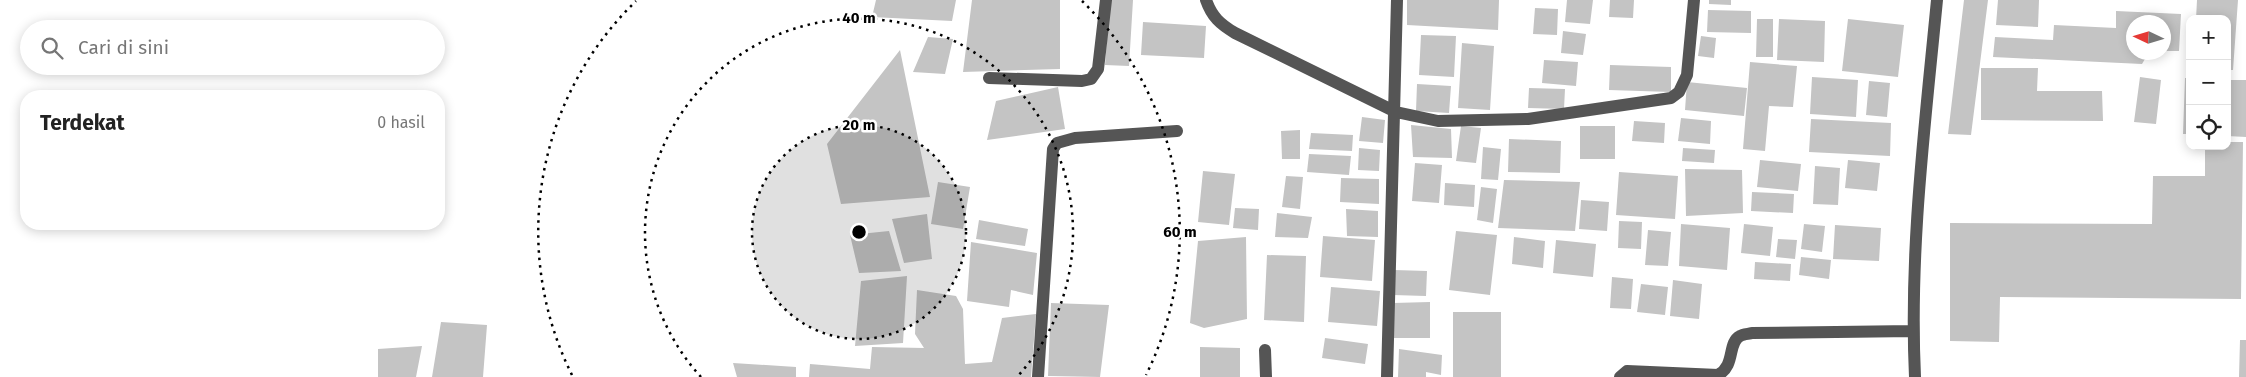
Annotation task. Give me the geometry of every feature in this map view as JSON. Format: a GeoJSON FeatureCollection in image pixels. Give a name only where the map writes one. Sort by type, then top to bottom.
{"type":"FeatureCollection","features":[{"type":"Feature","properties":{"kind":"street"},"geometry":{"type":"LineString","coordinates":[[989,78],[1082,81],[1091,79],[1098,69],[1106,0]]}},
{"type":"Feature","properties":{"kind":"street"},"geometry":{"type":"LineString","coordinates":[[1206,0],[1211,13],[1220,24],[1235,33],[1396,112],[1438,121],[1528,119],[1589,108],[1662,101],[1671,98],[1679,92],[1686,75],[1694,0]]}},
{"type":"Feature","properties":{"kind":"street"},"geometry":{"type":"LineString","coordinates":[[1388,377],[1391,195],[1396,112],[1397,0]]}},
{"type":"Feature","properties":{"kind":"street"},"geometry":{"type":"LineString","coordinates":[[1915,377],[1913,331],[1917,229],[1937,0]]}},
{"type":"Feature","properties":{"kind":"street"},"geometry":{"type":"LineString","coordinates":[[1038,377],[1053,149],[1057,143],[1076,138],[1177,131]]}},
{"type":"Feature","properties":{"kind":"street"},"geometry":{"type":"LineString","coordinates":[[1620,377],[1627,371],[1718,375],[1725,371],[1730,362],[1734,342],[1740,336],[1752,333],[1913,331]]}},
{"type":"Feature","properties":{"kind":"street"},"geometry":{"type":"LineString","coordinates":[[1265,350],[1266,377]]}},
{"type":"Feature","properties":{"kind":"building"},"geometry":{"type":"Polygon","coordinates":[[[876,0],[956,0],[952,21],[872,17],[876,0]]]}},
{"type":"Feature","properties":{"kind":"building"},"geometry":{"type":"Polygon","coordinates":[[[972,0],[1060,0],[1060,69],[963,72],[972,0]]]}},
{"type":"Feature","properties":{"kind":"building"},"geometry":{"type":"Polygon","coordinates":[[[1110,0],[1133,0],[1129,66],[1105,65],[1110,0]]]}},
{"type":"Feature","properties":{"kind":"building"},"geometry":{"type":"Polygon","coordinates":[[[1407,0],[1499,0],[1498,30],[1407,25],[1407,0]]]}},
{"type":"Feature","properties":{"kind":"building"},"geometry":{"type":"Polygon","coordinates":[[[1567,0],[1593,0],[1590,24],[1565,22],[1567,0]]]}},
{"type":"Feature","properties":{"kind":"building"},"geometry":{"type":"Polygon","coordinates":[[[1610,0],[1634,0],[1633,18],[1609,17],[1610,0]]]}},
{"type":"Feature","properties":{"kind":"building"},"geometry":{"type":"Polygon","coordinates":[[[1709,0],[1731,0],[1731,5],[1709,4],[1709,0]]]}},
{"type":"Feature","properties":{"kind":"building"},"geometry":{"type":"Polygon","coordinates":[[[1964,0],[1988,0],[1971,135],[1948,134],[1964,0]]]}},
{"type":"Feature","properties":{"kind":"building"},"geometry":{"type":"Polygon","coordinates":[[[1998,0],[2039,0],[2038,27],[1996,25],[1998,0]]]}},
{"type":"Feature","properties":{"kind":"building"},"geometry":{"type":"Polygon","coordinates":[[[2197,0],[2238,0],[2233,70],[2231,70],[2231,15],[2196,15],[2197,0]]]}},
{"type":"Feature","properties":{"kind":"building"},"geometry":{"type":"Polygon","coordinates":[[[1535,8],[1558,9],[1557,35],[1533,34],[1535,8]]]}},
{"type":"Feature","properties":{"kind":"building"},"geometry":{"type":"Polygon","coordinates":[[[1708,10],[1751,11],[1751,33],[1707,32],[1708,10]]]}},
{"type":"Feature","properties":{"kind":"building"},"geometry":{"type":"Polygon","coordinates":[[[2116,11],[2181,14],[2179,51],[2171,51],[2171,15],[2126,15],[2126,60],[2144,60],[2142,64],[1993,57],[1995,37],[2053,40],[2054,25],[2116,28],[2116,11]]]}},
{"type":"Feature","properties":{"kind":"building"},"geometry":{"type":"Polygon","coordinates":[[[1757,19],[1773,19],[1773,57],[1756,57],[1757,19]]]}},
{"type":"Feature","properties":{"kind":"building"},"geometry":{"type":"Polygon","coordinates":[[[1779,19],[1825,21],[1824,62],[1777,60],[1779,19]]]}},
{"type":"Feature","properties":{"kind":"building"},"geometry":{"type":"Polygon","coordinates":[[[1848,19],[1904,25],[1898,77],[1842,71],[1848,19]]]}},
{"type":"Feature","properties":{"kind":"building"},"geometry":{"type":"Polygon","coordinates":[[[1143,22],[1206,26],[1204,58],[1141,55],[1143,22]]]}},
{"type":"Feature","properties":{"kind":"building"},"geometry":{"type":"Polygon","coordinates":[[[1563,31],[1586,34],[1583,55],[1561,53],[1563,31]]]}},
{"type":"Feature","properties":{"kind":"building"},"geometry":{"type":"Polygon","coordinates":[[[1421,35],[1456,36],[1454,77],[1419,75],[1421,35]]]}},
{"type":"Feature","properties":{"kind":"building"},"geometry":{"type":"Polygon","coordinates":[[[1701,36],[1716,38],[1714,58],[1698,56],[1701,36]]]}},
{"type":"Feature","properties":{"kind":"building"},"geometry":{"type":"Polygon","coordinates":[[[928,37],[953,39],[945,74],[913,72],[928,37]]]}},
{"type":"Feature","properties":{"kind":"building"},"geometry":{"type":"Polygon","coordinates":[[[1462,43],[1494,46],[1490,110],[1458,108],[1462,43]]]}},
{"type":"Feature","properties":{"kind":"building"},"geometry":{"type":"Polygon","coordinates":[[[900,50],[930,197],[841,204],[827,144],[900,50]]]}},
{"type":"Feature","properties":{"kind":"building"},"geometry":{"type":"Polygon","coordinates":[[[1544,60],[1578,62],[1576,86],[1542,83],[1544,60]]]}},
{"type":"Feature","properties":{"kind":"building"},"geometry":{"type":"Polygon","coordinates":[[[1750,62],[1797,66],[1793,107],[1769,106],[1765,151],[1743,149],[1750,62]]]}},
{"type":"Feature","properties":{"kind":"building"},"geometry":{"type":"Polygon","coordinates":[[[1610,65],[1671,67],[1671,92],[1609,90],[1610,65]]]}},
{"type":"Feature","properties":{"kind":"building"},"geometry":{"type":"Polygon","coordinates":[[[1981,68],[2038,68],[2037,91],[2102,91],[2103,121],[1981,120],[1981,68]]]}},
{"type":"Feature","properties":{"kind":"building"},"geometry":{"type":"Polygon","coordinates":[[[1812,77],[1858,80],[1856,117],[1810,114],[1812,77]]]}},
{"type":"Feature","properties":{"kind":"building"},"geometry":{"type":"Polygon","coordinates":[[[2140,77],[2161,80],[2156,124],[2134,122],[2140,77]]]}},
{"type":"Feature","properties":{"kind":"building"},"geometry":{"type":"Polygon","coordinates":[[[2185,78],[2186,78],[2186,134],[2183,134],[2185,78]]]}},
{"type":"Feature","properties":{"kind":"building"},"geometry":{"type":"Polygon","coordinates":[[[2231,80],[2246,80],[2246,137],[2231,136],[2231,80]]]}},
{"type":"Feature","properties":{"kind":"building"},"geometry":{"type":"Polygon","coordinates":[[[1869,81],[1890,83],[1887,117],[1866,115],[1869,81]]]}},
{"type":"Feature","properties":{"kind":"building"},"geometry":{"type":"Polygon","coordinates":[[[1687,82],[1747,88],[1744,116],[1685,110],[1687,82]]]}},
{"type":"Feature","properties":{"kind":"building"},"geometry":{"type":"Polygon","coordinates":[[[1417,84],[1451,86],[1449,113],[1416,111],[1417,84]]]}},
{"type":"Feature","properties":{"kind":"building"},"geometry":{"type":"Polygon","coordinates":[[[1058,87],[1065,129],[987,140],[996,101],[1058,87]]]}},
{"type":"Feature","properties":{"kind":"building"},"geometry":{"type":"Polygon","coordinates":[[[1529,88],[1565,89],[1564,109],[1528,108],[1529,88]]]}},
{"type":"Feature","properties":{"kind":"building"},"geometry":{"type":"Polygon","coordinates":[[[1362,117],[1385,120],[1383,143],[1359,141],[1362,117]]]}},
{"type":"Feature","properties":{"kind":"building"},"geometry":{"type":"Polygon","coordinates":[[[1681,118],[1711,121],[1710,144],[1678,141],[1681,118]]]}},
{"type":"Feature","properties":{"kind":"building"},"geometry":{"type":"Polygon","coordinates":[[[1811,119],[1891,123],[1890,156],[1809,152],[1811,119]]]}},
{"type":"Feature","properties":{"kind":"building"},"geometry":{"type":"Polygon","coordinates":[[[1634,121],[1665,123],[1664,143],[1632,141],[1634,121]]]}},
{"type":"Feature","properties":{"kind":"building"},"geometry":{"type":"Polygon","coordinates":[[[1411,125],[1451,129],[1452,158],[1413,157],[1411,125]]]}},
{"type":"Feature","properties":{"kind":"building"},"geometry":{"type":"Polygon","coordinates":[[[1461,126],[1481,128],[1476,163],[1456,161],[1461,126]]]}},
{"type":"Feature","properties":{"kind":"building"},"geometry":{"type":"Polygon","coordinates":[[[1580,126],[1615,126],[1615,159],[1580,159],[1580,126]]]}},
{"type":"Feature","properties":{"kind":"building"},"geometry":{"type":"Polygon","coordinates":[[[1300,130],[1300,159],[1282,159],[1281,131],[1300,130]]]}},
{"type":"Feature","properties":{"kind":"building"},"geometry":{"type":"Polygon","coordinates":[[[1311,133],[1353,135],[1352,151],[1309,149],[1311,133]]]}},
{"type":"Feature","properties":{"kind":"building"},"geometry":{"type":"Polygon","coordinates":[[[1509,139],[1561,141],[1560,173],[1508,172],[1509,139]]]}},
{"type":"Feature","properties":{"kind":"building"},"geometry":{"type":"Polygon","coordinates":[[[2231,142],[2243,142],[2241,299],[2000,297],[1999,342],[1950,341],[1950,223],[2152,224],[2153,176],[2205,176],[2205,150],[2231,150],[2231,142]]]}},
{"type":"Feature","properties":{"kind":"building"},"geometry":{"type":"Polygon","coordinates":[[[1483,147],[1501,149],[1498,180],[1481,179],[1483,147]]]}},
{"type":"Feature","properties":{"kind":"building"},"geometry":{"type":"Polygon","coordinates":[[[1359,148],[1380,150],[1379,171],[1358,170],[1359,148]]]}},
{"type":"Feature","properties":{"kind":"building"},"geometry":{"type":"Polygon","coordinates":[[[1683,148],[1715,150],[1714,163],[1682,161],[1683,148]]]}},
{"type":"Feature","properties":{"kind":"building"},"geometry":{"type":"Polygon","coordinates":[[[1309,154],[1351,156],[1349,175],[1307,172],[1309,154]]]}},
{"type":"Feature","properties":{"kind":"building"},"geometry":{"type":"Polygon","coordinates":[[[1760,160],[1801,164],[1798,191],[1757,187],[1760,160]]]}},
{"type":"Feature","properties":{"kind":"building"},"geometry":{"type":"Polygon","coordinates":[[[1848,160],[1880,163],[1877,191],[1845,188],[1848,160]]]}},
{"type":"Feature","properties":{"kind":"building"},"geometry":{"type":"Polygon","coordinates":[[[1415,163],[1442,165],[1439,203],[1412,201],[1415,163]]]}},
{"type":"Feature","properties":{"kind":"building"},"geometry":{"type":"Polygon","coordinates":[[[1815,166],[1840,168],[1838,205],[1813,204],[1815,166]]]}},
{"type":"Feature","properties":{"kind":"building"},"geometry":{"type":"Polygon","coordinates":[[[1685,169],[1742,170],[1743,213],[1686,216],[1685,169]]]}},
{"type":"Feature","properties":{"kind":"building"},"geometry":{"type":"Polygon","coordinates":[[[1203,171],[1235,174],[1229,225],[1198,222],[1203,171]]]}},
{"type":"Feature","properties":{"kind":"building"},"geometry":{"type":"Polygon","coordinates":[[[1619,172],[1678,176],[1675,219],[1616,215],[1619,172]]]}},
{"type":"Feature","properties":{"kind":"building"},"geometry":{"type":"Polygon","coordinates":[[[1286,176],[1303,177],[1300,209],[1282,207],[1286,176]]]}},
{"type":"Feature","properties":{"kind":"building"},"geometry":{"type":"Polygon","coordinates":[[[1341,178],[1379,179],[1379,204],[1340,202],[1341,178]]]}},
{"type":"Feature","properties":{"kind":"building"},"geometry":{"type":"Polygon","coordinates":[[[1504,180],[1580,182],[1575,231],[1498,228],[1504,180]]]}},
{"type":"Feature","properties":{"kind":"building"},"geometry":{"type":"Polygon","coordinates":[[[938,182],[970,187],[963,229],[931,224],[938,182]]]}},
{"type":"Feature","properties":{"kind":"building"},"geometry":{"type":"Polygon","coordinates":[[[1445,183],[1475,185],[1474,207],[1444,205],[1445,183]]]}},
{"type":"Feature","properties":{"kind":"building"},"geometry":{"type":"Polygon","coordinates":[[[1481,187],[1497,189],[1493,223],[1477,220],[1481,187]]]}},
{"type":"Feature","properties":{"kind":"building"},"geometry":{"type":"Polygon","coordinates":[[[1752,192],[1794,194],[1793,213],[1751,211],[1752,192]]]}},
{"type":"Feature","properties":{"kind":"building"},"geometry":{"type":"Polygon","coordinates":[[[1581,200],[1609,202],[1607,231],[1579,229],[1581,200]]]}},
{"type":"Feature","properties":{"kind":"building"},"geometry":{"type":"Polygon","coordinates":[[[1235,208],[1259,209],[1258,230],[1233,228],[1235,208]]]}},
{"type":"Feature","properties":{"kind":"building"},"geometry":{"type":"Polygon","coordinates":[[[1346,209],[1378,211],[1378,237],[1347,236],[1346,209]]]}},
{"type":"Feature","properties":{"kind":"building"},"geometry":{"type":"Polygon","coordinates":[[[1277,213],[1312,217],[1308,238],[1275,237],[1277,213]]]}},
{"type":"Feature","properties":{"kind":"building"},"geometry":{"type":"Polygon","coordinates":[[[927,214],[932,259],[904,263],[892,219],[927,214]]]}},
{"type":"Feature","properties":{"kind":"building"},"geometry":{"type":"Polygon","coordinates":[[[979,220],[1028,229],[1025,246],[976,239],[979,220]]]}},
{"type":"Feature","properties":{"kind":"building"},"geometry":{"type":"Polygon","coordinates":[[[1619,221],[1642,222],[1641,249],[1618,248],[1619,221]]]}},
{"type":"Feature","properties":{"kind":"building"},"geometry":{"type":"Polygon","coordinates":[[[1681,224],[1730,228],[1727,270],[1679,266],[1681,224]]]}},
{"type":"Feature","properties":{"kind":"building"},"geometry":{"type":"Polygon","coordinates":[[[1744,224],[1773,227],[1770,256],[1741,253],[1744,224]]]}},
{"type":"Feature","properties":{"kind":"building"},"geometry":{"type":"Polygon","coordinates":[[[1804,224],[1825,226],[1822,252],[1801,249],[1804,224]]]}},
{"type":"Feature","properties":{"kind":"building"},"geometry":{"type":"Polygon","coordinates":[[[1835,225],[1881,228],[1879,261],[1833,259],[1835,225]]]}},
{"type":"Feature","properties":{"kind":"building"},"geometry":{"type":"Polygon","coordinates":[[[1648,230],[1671,232],[1668,266],[1645,265],[1648,230]]]}},
{"type":"Feature","properties":{"kind":"building"},"geometry":{"type":"Polygon","coordinates":[[[889,231],[901,271],[859,273],[850,235],[889,231]]]}},
{"type":"Feature","properties":{"kind":"building"},"geometry":{"type":"Polygon","coordinates":[[[1456,231],[1497,235],[1490,295],[1449,290],[1456,231]]]}},
{"type":"Feature","properties":{"kind":"building"},"geometry":{"type":"Polygon","coordinates":[[[1323,236],[1375,240],[1372,281],[1320,277],[1323,236]]]}},
{"type":"Feature","properties":{"kind":"building"},"geometry":{"type":"Polygon","coordinates":[[[1246,237],[1247,319],[1204,328],[1190,323],[1198,241],[1246,237]]]}},
{"type":"Feature","properties":{"kind":"building"},"geometry":{"type":"Polygon","coordinates":[[[1514,237],[1545,241],[1543,268],[1512,264],[1514,237]]]}},
{"type":"Feature","properties":{"kind":"building"},"geometry":{"type":"Polygon","coordinates":[[[1778,239],[1797,240],[1795,259],[1776,257],[1778,239]]]}},
{"type":"Feature","properties":{"kind":"building"},"geometry":{"type":"Polygon","coordinates":[[[1556,240],[1596,244],[1593,277],[1553,273],[1556,240]]]}},
{"type":"Feature","properties":{"kind":"building"},"geometry":{"type":"Polygon","coordinates":[[[971,242],[1037,253],[1033,295],[1011,290],[1009,307],[967,301],[971,242]]]}},
{"type":"Feature","properties":{"kind":"building"},"geometry":{"type":"Polygon","coordinates":[[[1267,255],[1306,256],[1304,322],[1264,320],[1267,255]]]}},
{"type":"Feature","properties":{"kind":"building"},"geometry":{"type":"Polygon","coordinates":[[[1801,257],[1831,260],[1829,279],[1799,275],[1801,257]]]}},
{"type":"Feature","properties":{"kind":"building"},"geometry":{"type":"Polygon","coordinates":[[[1755,262],[1791,264],[1790,281],[1754,279],[1755,262]]]}},
{"type":"Feature","properties":{"kind":"building"},"geometry":{"type":"Polygon","coordinates":[[[1394,270],[1427,271],[1426,296],[1393,295],[1394,270]]]}},
{"type":"Feature","properties":{"kind":"building"},"geometry":{"type":"Polygon","coordinates":[[[907,276],[903,343],[855,346],[861,281],[907,276]]]}},
{"type":"Feature","properties":{"kind":"building"},"geometry":{"type":"Polygon","coordinates":[[[1612,277],[1633,279],[1631,309],[1610,308],[1612,277]]]}},
{"type":"Feature","properties":{"kind":"building"},"geometry":{"type":"Polygon","coordinates":[[[1673,280],[1702,284],[1699,319],[1670,316],[1673,280]]]}},
{"type":"Feature","properties":{"kind":"building"},"geometry":{"type":"Polygon","coordinates":[[[1641,284],[1668,287],[1665,315],[1637,312],[1641,284]]]}},
{"type":"Feature","properties":{"kind":"building"},"geometry":{"type":"Polygon","coordinates":[[[1331,287],[1380,291],[1377,326],[1328,322],[1331,287]]]}},
{"type":"Feature","properties":{"kind":"building"},"geometry":{"type":"Polygon","coordinates":[[[917,290],[956,296],[963,309],[965,364],[992,362],[1002,318],[1036,314],[1031,377],[809,377],[810,364],[870,369],[872,347],[924,348],[915,334],[917,290]]]}},
{"type":"Feature","properties":{"kind":"building"},"geometry":{"type":"Polygon","coordinates":[[[1430,302],[1430,338],[1393,338],[1393,303],[1430,302]]]}},
{"type":"Feature","properties":{"kind":"building"},"geometry":{"type":"Polygon","coordinates":[[[1051,303],[1109,305],[1100,377],[1048,376],[1051,303]]]}},
{"type":"Feature","properties":{"kind":"building"},"geometry":{"type":"Polygon","coordinates":[[[1453,312],[1501,312],[1501,377],[1453,377],[1453,312]]]}},
{"type":"Feature","properties":{"kind":"building"},"geometry":{"type":"Polygon","coordinates":[[[441,322],[487,325],[483,377],[432,377],[441,322]]]}},
{"type":"Feature","properties":{"kind":"building"},"geometry":{"type":"Polygon","coordinates":[[[1325,338],[1368,344],[1365,364],[1322,358],[1325,338]]]}},
{"type":"Feature","properties":{"kind":"building"},"geometry":{"type":"Polygon","coordinates":[[[2240,340],[2246,340],[2246,377],[2239,377],[2240,340]]]}},
{"type":"Feature","properties":{"kind":"building"},"geometry":{"type":"Polygon","coordinates":[[[422,346],[416,377],[378,377],[378,349],[422,346]]]}},
{"type":"Feature","properties":{"kind":"building"},"geometry":{"type":"Polygon","coordinates":[[[1200,347],[1240,348],[1240,377],[1200,377],[1200,347]]]}},
{"type":"Feature","properties":{"kind":"building"},"geometry":{"type":"Polygon","coordinates":[[[1399,349],[1442,355],[1441,375],[1426,372],[1426,377],[1398,377],[1399,349]]]}},
{"type":"Feature","properties":{"kind":"building"},"geometry":{"type":"Polygon","coordinates":[[[733,363],[796,367],[796,377],[737,377],[733,363]]]}}]}
